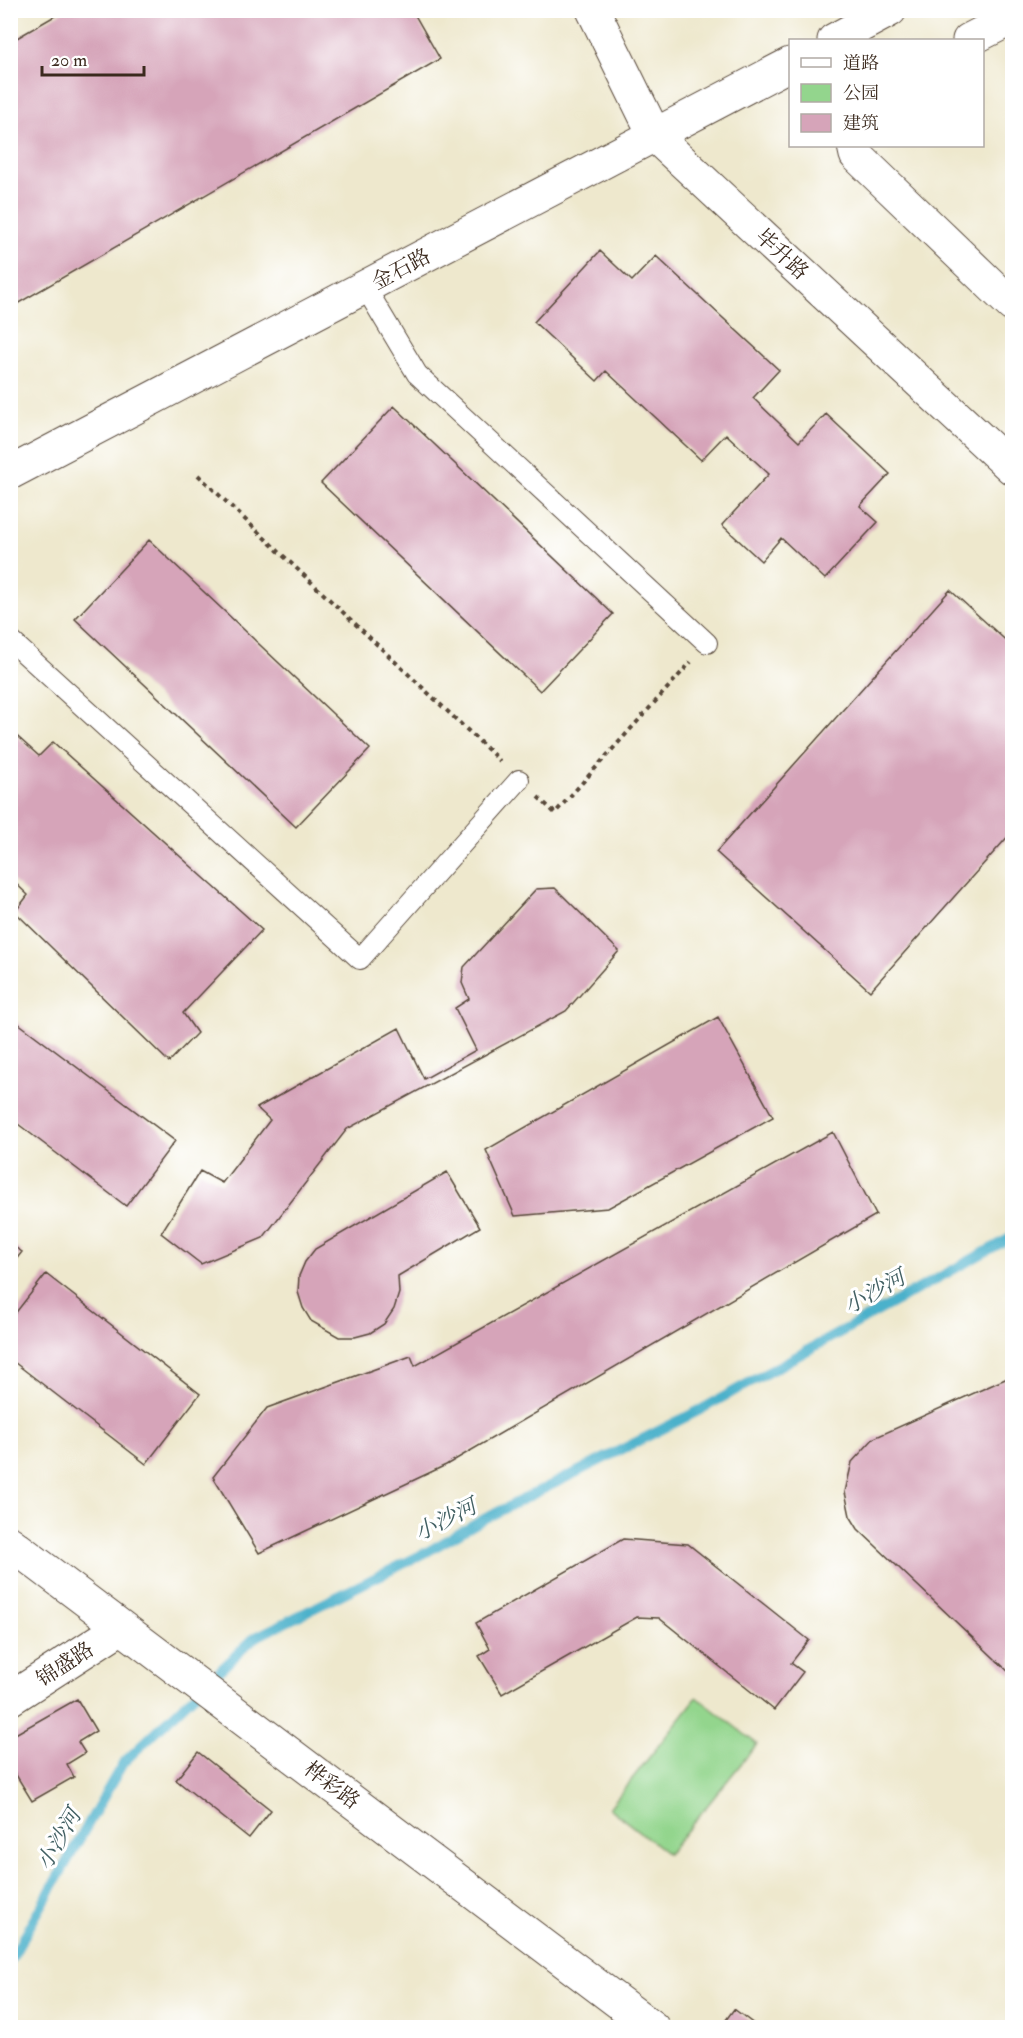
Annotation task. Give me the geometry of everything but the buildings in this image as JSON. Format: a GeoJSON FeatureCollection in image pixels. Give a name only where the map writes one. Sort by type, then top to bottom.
{"type":"FeatureCollection","features":[{"type":"Feature","properties":{"kind":"street","name":"毕升路"},"geometry":{"type":"LineString","coordinates":[[593,10],[655,136],[1012,468]]}},
{"type":"Feature","properties":{"kind":"street"},"geometry":{"type":"LineString","coordinates":[[836,39],[890,10]]}},
{"type":"Feature","properties":{"kind":"street"},"geometry":{"type":"LineString","coordinates":[[971,39],[1012,18]]}},
{"type":"Feature","properties":{"kind":"street","name":"金石路"},"geometry":{"type":"LineString","coordinates":[[10,473],[789,65]]}},
{"type":"Feature","properties":{"kind":"street"},"geometry":{"type":"LineString","coordinates":[[854,147],[856,155],[1012,305]]}},
{"type":"Feature","properties":{"kind":"street","name":"桦彩路"},"geometry":{"type":"LineString","coordinates":[[10,1543],[653,2028]]}},
{"type":"Feature","properties":{"kind":"street","name":"锦盛路"},"geometry":{"type":"LineString","coordinates":[[10,1699],[120,1628]]}},
{"type":"Feature","properties":{"kind":"lane"},"geometry":{"type":"LineString","coordinates":[[365,287],[417,374],[707,644]]}},
{"type":"Feature","properties":{"kind":"lane"},"geometry":{"type":"LineString","coordinates":[[10,640],[360,959],[519,780]]}},
{"type":"Feature","properties":{"kind":"path"},"geometry":{"type":"LineString","coordinates":[[198,475],[555,813],[707,644]]}},
{"type":"Feature","properties":{"kind":"green space"},"geometry":{"type":"Polygon","coordinates":[[[697,1697],[757,1744],[668,1854],[609,1808],[697,1697]]]}},
{"type":"Feature","properties":{"kind":"waterway","name":"小沙河"},"geometry":{"type":"LineString","coordinates":[[10,1961],[123,1763],[254,1638],[425,1553],[484,1519],[700,1410],[1012,1237]]}}]}
